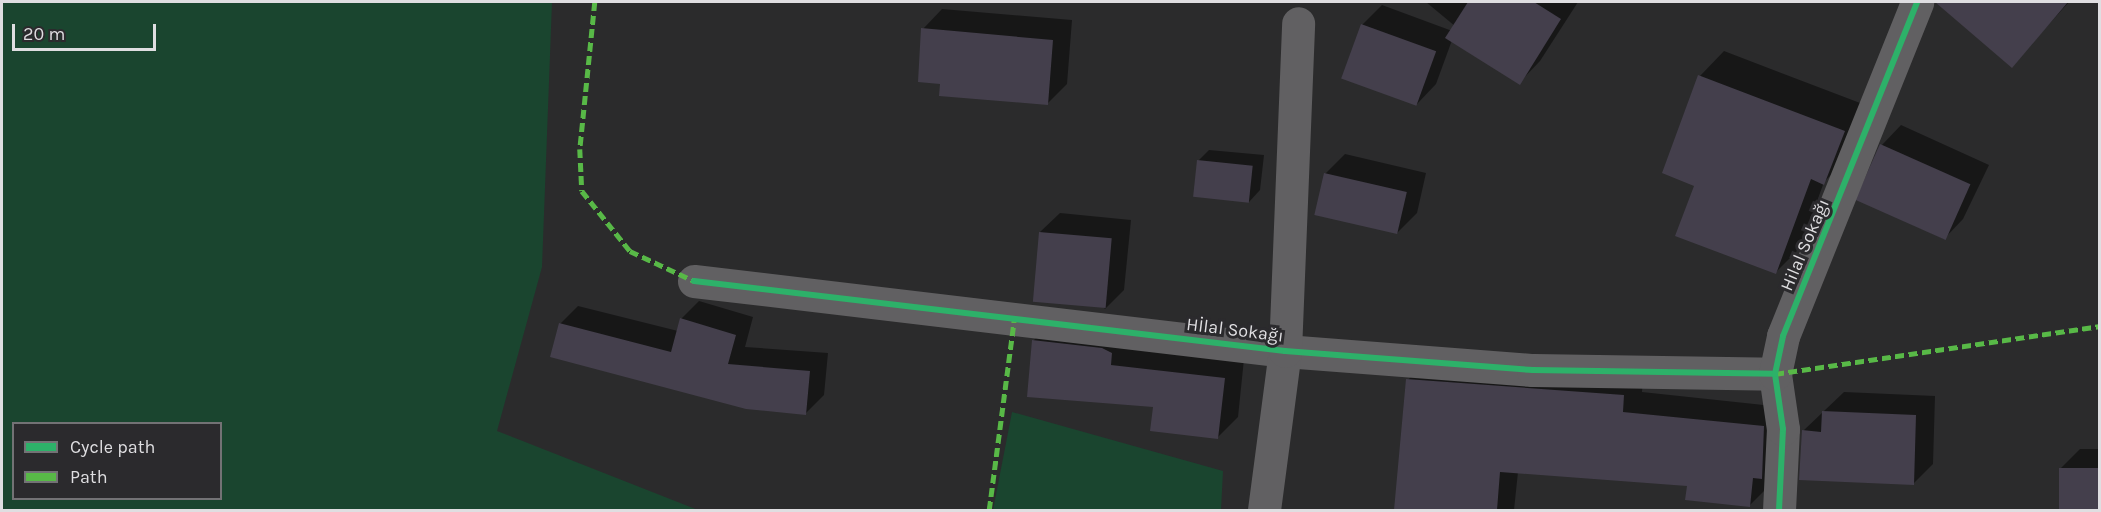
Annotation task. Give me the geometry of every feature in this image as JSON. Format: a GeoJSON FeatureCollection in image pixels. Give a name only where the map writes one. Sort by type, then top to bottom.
{"type":"FeatureCollection","features":[{"type":"Feature","properties":{"kind":"street","name":"Hilal Sokağı"},"geometry":{"type":"LineString","coordinates":[[1779,510],[1783,429],[1775,374],[1783,336],[1917,2]]}},
{"type":"Feature","properties":{"kind":"street"},"geometry":{"type":"LineString","coordinates":[[1264,510],[1285,351],[1298,23]]}},
{"type":"Feature","properties":{"kind":"street","name":"Hİlal Sokağı"},"geometry":{"type":"LineString","coordinates":[[694,280],[1285,351],[1533,370],[1775,374]]}},
{"type":"Feature","properties":{"kind":"green space"},"geometry":{"type":"Polygon","coordinates":[[[2,2],[552,2],[542,267],[497,431],[698,510],[2,510],[2,2]]]}},
{"type":"Feature","properties":{"kind":"green space"},"geometry":{"type":"Polygon","coordinates":[[[1012,412],[1223,471],[1221,510],[993,510],[1012,412]]]}},
{"type":"Feature","properties":{"kind":"building"},"geometry":{"type":"Polygon","coordinates":[[[1468,2],[1534,2],[1561,19],[1520,85],[1445,38],[1468,2]]]}},
{"type":"Feature","properties":{"kind":"building"},"geometry":{"type":"Polygon","coordinates":[[[1935,2],[2068,2],[2012,68],[1935,2]]]}},
{"type":"Feature","properties":{"kind":"building"},"geometry":{"type":"Polygon","coordinates":[[[1361,24],[1436,51],[1416,106],[1341,79],[1361,24]]]}},
{"type":"Feature","properties":{"kind":"building"},"geometry":{"type":"Polygon","coordinates":[[[921,28],[1053,40],[1048,105],[939,96],[940,84],[918,82],[921,28]]]}},
{"type":"Feature","properties":{"kind":"building"},"geometry":{"type":"Polygon","coordinates":[[[1698,75],[1845,131],[1824,185],[1811,179],[1776,274],[1675,236],[1694,186],[1662,173],[1698,75]]]}},
{"type":"Feature","properties":{"kind":"building"},"geometry":{"type":"Polygon","coordinates":[[[1880,144],[1970,184],[1946,240],[1855,200],[1880,144]]]}},
{"type":"Feature","properties":{"kind":"building"},"geometry":{"type":"Polygon","coordinates":[[[1197,160],[1253,166],[1249,203],[1193,197],[1197,160]]]}},
{"type":"Feature","properties":{"kind":"building"},"geometry":{"type":"Polygon","coordinates":[[[1324,173],[1407,192],[1397,234],[1314,215],[1324,173]]]}},
{"type":"Feature","properties":{"kind":"building"},"geometry":{"type":"Polygon","coordinates":[[[1039,232],[1112,238],[1106,308],[1033,302],[1039,232]]]}},
{"type":"Feature","properties":{"kind":"building"},"geometry":{"type":"Polygon","coordinates":[[[680,318],[736,335],[728,364],[810,371],[806,415],[746,409],[550,357],[559,323],[671,352],[680,318]]]}},
{"type":"Feature","properties":{"kind":"building"},"geometry":{"type":"Polygon","coordinates":[[[1032,340],[1102,348],[1112,353],[1111,365],[1225,378],[1218,439],[1150,431],[1153,407],[1027,397],[1032,340]]]}},
{"type":"Feature","properties":{"kind":"building"},"geometry":{"type":"Polygon","coordinates":[[[1406,379],[1624,395],[1623,412],[1764,426],[1762,479],[1753,478],[1750,507],[1685,500],[1687,486],[1500,472],[1497,510],[1394,510],[1406,379]]]}},
{"type":"Feature","properties":{"kind":"building"},"geometry":{"type":"Polygon","coordinates":[[[1822,411],[1916,415],[1914,485],[1799,480],[1802,430],[1821,432],[1822,411]]]}},
{"type":"Feature","properties":{"kind":"building"},"geometry":{"type":"Polygon","coordinates":[[[2059,468],[2100,468],[2100,510],[2059,510],[2059,468]]]}},
{"type":"Feature","properties":{"kind":"marked path"},"geometry":{"type":"LineString","coordinates":[[595,2],[580,149],[582,191],[630,251],[694,281]]}},
{"type":"Feature","properties":{"kind":"marked path"},"geometry":{"type":"LineString","coordinates":[[989,510],[1014,319]]}},
{"type":"Feature","properties":{"kind":"marked path"},"geometry":{"type":"LineString","coordinates":[[1775,374],[2100,326]]}},
{"type":"Feature","properties":{"kind":"cycle path"},"geometry":{"type":"LineString","coordinates":[[1779,510],[1783,429],[1775,374],[1783,336],[1917,2]]}},
{"type":"Feature","properties":{"kind":"cycle path"},"geometry":{"type":"LineString","coordinates":[[694,281],[1285,351],[1533,370],[1775,374]]}}]}
